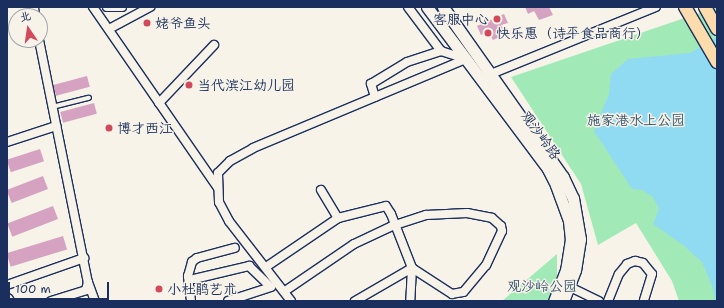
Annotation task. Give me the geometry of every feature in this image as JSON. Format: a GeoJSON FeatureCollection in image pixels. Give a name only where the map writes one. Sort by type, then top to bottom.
{"type":"FeatureCollection","features":[{"type":"Feature","properties":{"kind":"main road","name":"观沙岭路"},"geometry":{"type":"LineString","coordinates":[[427,7],[466,59],[485,76],[563,177],[573,198],[580,239],[570,287],[563,301]]}},
{"type":"Feature","properties":{"kind":"main road","name":"观沙岭路"},"geometry":{"type":"LineString","coordinates":[[443,7],[485,76],[548,169],[563,202],[569,221],[570,255],[554,301]]}},
{"type":"Feature","properties":{"kind":"main road"},"geometry":{"type":"LineString","coordinates":[[684,7],[717,62]]}},
{"type":"Feature","properties":{"kind":"main road"},"geometry":{"type":"LineString","coordinates":[[705,7],[714,24]]}},
{"type":"Feature","properties":{"kind":"street"},"geometry":{"type":"LineString","coordinates":[[93,7],[218,188]]}},
{"type":"Feature","properties":{"kind":"street"},"geometry":{"type":"LineString","coordinates":[[107,7],[122,7]]}},
{"type":"Feature","properties":{"kind":"street"},"geometry":{"type":"LineString","coordinates":[[109,29],[150,7]]}},
{"type":"Feature","properties":{"kind":"street"},"geometry":{"type":"LineString","coordinates":[[408,7],[442,51],[466,59]]}},
{"type":"Feature","properties":{"kind":"street"},"geometry":{"type":"LineString","coordinates":[[485,76],[656,7]]}},
{"type":"Feature","properties":{"kind":"street"},"geometry":{"type":"LineString","coordinates":[[159,103],[214,45]]}},
{"type":"Feature","properties":{"kind":"street"},"geometry":{"type":"LineString","coordinates":[[41,48],[84,258],[90,301]]}},
{"type":"Feature","properties":{"kind":"street"},"geometry":{"type":"LineString","coordinates":[[375,97],[371,84],[407,62],[442,51]]}},
{"type":"Feature","properties":{"kind":"street"},"geometry":{"type":"LineString","coordinates":[[291,301],[285,291],[229,221],[219,202],[218,173],[230,161],[253,148],[466,59]]}},
{"type":"Feature","properties":{"kind":"street"},"geometry":{"type":"LineString","coordinates":[[7,142],[56,126]]}},
{"type":"Feature","properties":{"kind":"street"},"geometry":{"type":"LineString","coordinates":[[321,190],[338,218]]}},
{"type":"Feature","properties":{"kind":"street"},"geometry":{"type":"LineString","coordinates":[[266,267],[338,218],[382,205],[389,208],[412,268],[410,301]]}},
{"type":"Feature","properties":{"kind":"street"},"geometry":{"type":"LineString","coordinates":[[285,291],[354,244],[395,225],[426,215],[467,213],[492,218],[501,226],[502,231],[486,265],[462,292],[452,294],[412,268]]}},
{"type":"Feature","properties":{"kind":"street"},"geometry":{"type":"LineString","coordinates":[[191,301],[188,276],[192,262],[197,258],[235,248]]}},
{"type":"Feature","properties":{"kind":"street"},"geometry":{"type":"LineString","coordinates":[[7,285],[84,258]]}},
{"type":"Feature","properties":{"kind":"street"},"geometry":{"type":"LineString","coordinates":[[608,301],[619,274],[627,264],[635,261],[643,263],[652,274],[644,301]]}},
{"type":"Feature","properties":{"kind":"street"},"geometry":{"type":"LineString","coordinates":[[194,279],[249,266],[271,287],[228,301]]}},
{"type":"Feature","properties":{"kind":"street"},"geometry":{"type":"LineString","coordinates":[[355,301],[412,268]]}},
{"type":"Feature","properties":{"kind":"street"},"geometry":{"type":"LineString","coordinates":[[51,301],[87,286]]}},
{"type":"Feature","properties":{"kind":"street"},"geometry":{"type":"LineString","coordinates":[[87,286],[95,301]]}},
{"type":"Feature","properties":{"kind":"street"},"geometry":{"type":"LineString","coordinates":[[570,287],[599,301]]}},
{"type":"Feature","properties":{"kind":"lane"},"geometry":{"type":"LineString","coordinates":[[52,107],[89,98]]}},
{"type":"Feature","properties":{"kind":"green space","name":"施家港水上公园"},"geometry":{"type":"Polygon","coordinates":[[[717,7],[717,301],[679,301],[672,281],[636,223],[598,245],[581,184],[511,77],[717,7]]]}},
{"type":"Feature","properties":{"kind":"green space","name":"观沙岭公园"},"geometry":{"type":"Polygon","coordinates":[[[557,254],[557,297],[554,301],[502,301],[557,254]]]}},
{"type":"Feature","properties":{"kind":"water","name":"施家港水上公园"},"geometry":{"type":"Polygon","coordinates":[[[717,37],[717,301],[715,301],[713,288],[702,262],[683,245],[653,224],[659,209],[653,197],[642,190],[632,189],[594,131],[609,94],[611,74],[628,59],[690,53],[717,37]]]}},
{"type":"Feature","properties":{"kind":"building"},"geometry":{"type":"Polygon","coordinates":[[[525,7],[549,7],[553,15],[539,20],[534,11],[528,14],[525,7]]]}},
{"type":"Feature","properties":{"kind":"building"},"geometry":{"type":"Polygon","coordinates":[[[504,14],[508,23],[501,25],[506,34],[493,40],[488,32],[481,35],[477,26],[504,14]]]}},
{"type":"Feature","properties":{"kind":"building"},"geometry":{"type":"Polygon","coordinates":[[[87,76],[90,87],[56,96],[53,85],[87,76]]]}},
{"type":"Feature","properties":{"kind":"building"},"geometry":{"type":"Polygon","coordinates":[[[94,103],[97,114],[63,123],[60,112],[94,103]]]}},
{"type":"Feature","properties":{"kind":"building"},"geometry":{"type":"Polygon","coordinates":[[[40,149],[44,161],[11,172],[7,160],[40,149]]]}},
{"type":"Feature","properties":{"kind":"building"},"geometry":{"type":"Polygon","coordinates":[[[43,176],[48,189],[12,203],[7,190],[43,176]]]}},
{"type":"Feature","properties":{"kind":"building"},"geometry":{"type":"Polygon","coordinates":[[[53,206],[58,219],[12,237],[7,224],[53,206]]]}},
{"type":"Feature","properties":{"kind":"building"},"geometry":{"type":"Polygon","coordinates":[[[63,236],[67,249],[11,267],[7,253],[63,236]]]}},
{"type":"Feature","properties":{"kind":"place","name":"客服中心"},"geometry":{"type":"Point","coordinates":[497,19]}},
{"type":"Feature","properties":{"kind":"place","name":"姥爷鱼头"},"geometry":{"type":"Point","coordinates":[147,23]}},
{"type":"Feature","properties":{"kind":"place","name":"快乐惠（诗平食品商行）"},"geometry":{"type":"Point","coordinates":[488,33]}},
{"type":"Feature","properties":{"kind":"place","name":"当代滨江幼儿园"},"geometry":{"type":"Point","coordinates":[189,85]}},
{"type":"Feature","properties":{"kind":"place","name":"博才西江"},"geometry":{"type":"Point","coordinates":[109,128]}},
{"type":"Feature","properties":{"kind":"place","name":"小杜鹃艺术"},"geometry":{"type":"Point","coordinates":[159,289]}}]}
